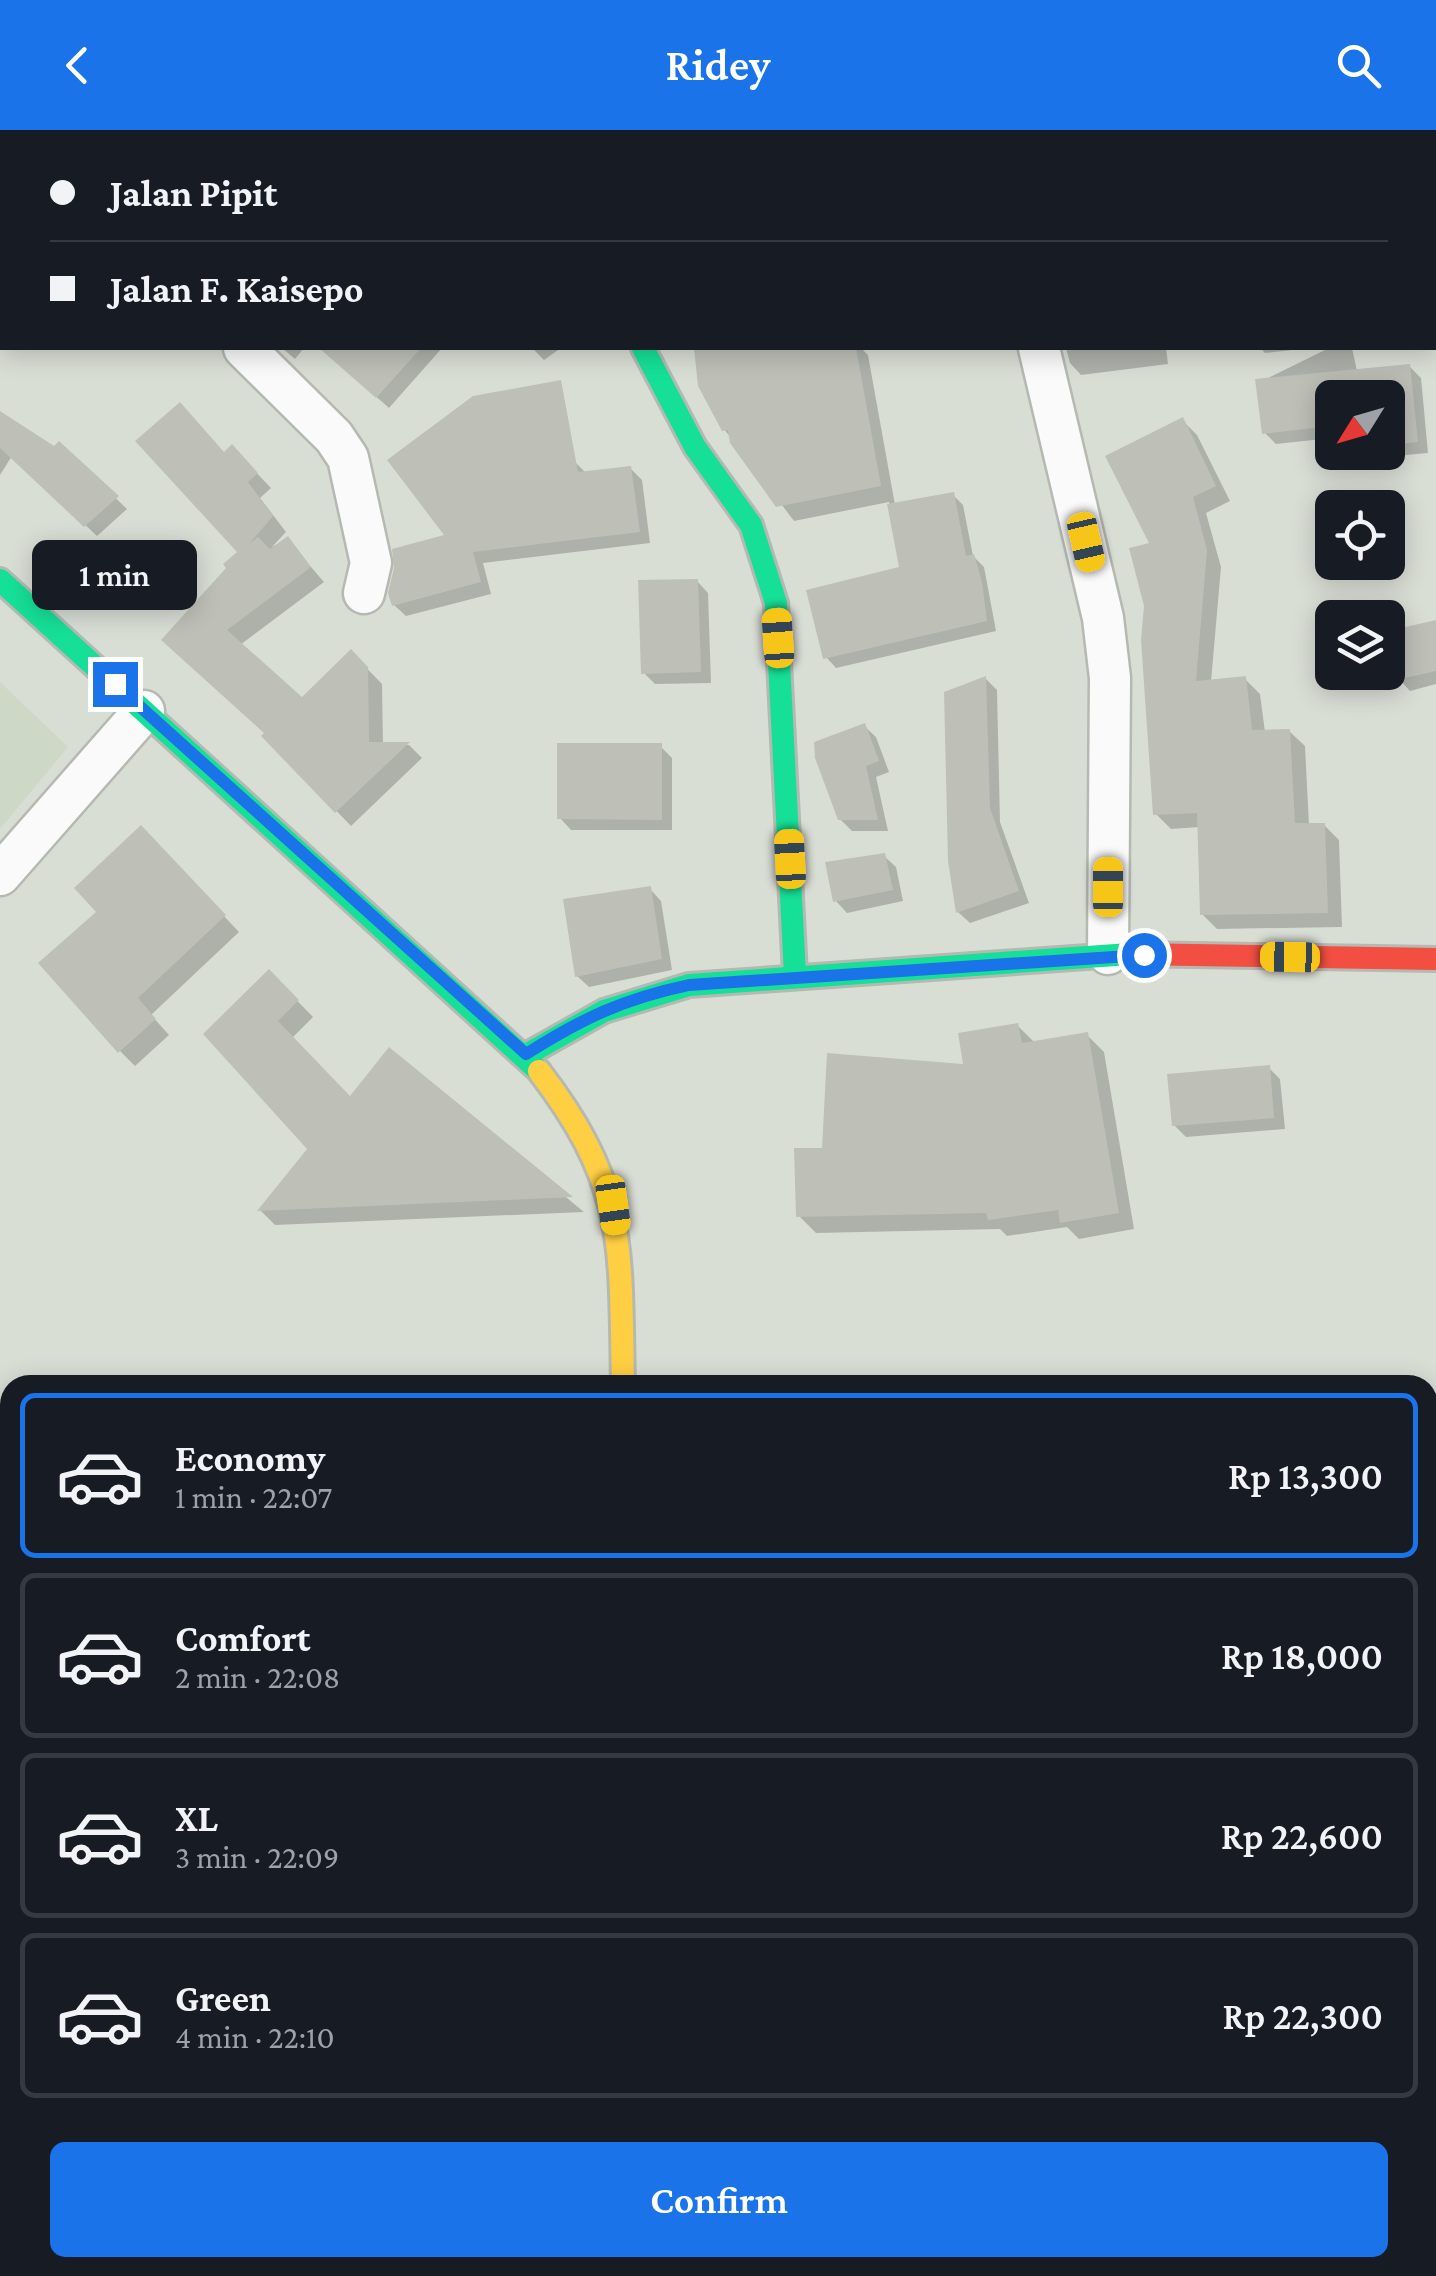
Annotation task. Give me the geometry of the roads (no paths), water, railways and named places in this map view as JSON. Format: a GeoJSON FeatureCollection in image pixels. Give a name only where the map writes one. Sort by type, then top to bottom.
{"type":"FeatureCollection","features":[{"type":"Feature","properties":{"kind":"street"},"geometry":{"type":"LineString","coordinates":[[246,350],[334,437],[348,458],[371,563],[364,593]]}},
{"type":"Feature","properties":{"kind":"street"},"geometry":{"type":"LineString","coordinates":[[645,350],[694,448],[751,525],[776,602],[794,976]]}},
{"type":"Feature","properties":{"kind":"street"},"geometry":{"type":"LineString","coordinates":[[1040,350],[1103,618],[1110,678],[1108,954]]}},
{"type":"Feature","properties":{"kind":"street"},"geometry":{"type":"LineString","coordinates":[[0,580],[526,1054],[594,1156],[613,1205],[619,1254],[622,1375]]}},
{"type":"Feature","properties":{"kind":"street"},"geometry":{"type":"LineString","coordinates":[[0,875],[144,711]]}},
{"type":"Feature","properties":{"kind":"street"},"geometry":{"type":"LineString","coordinates":[[526,1054],[592,1014],[629,998],[689,985],[1108,954],[1436,959]]}}]}
